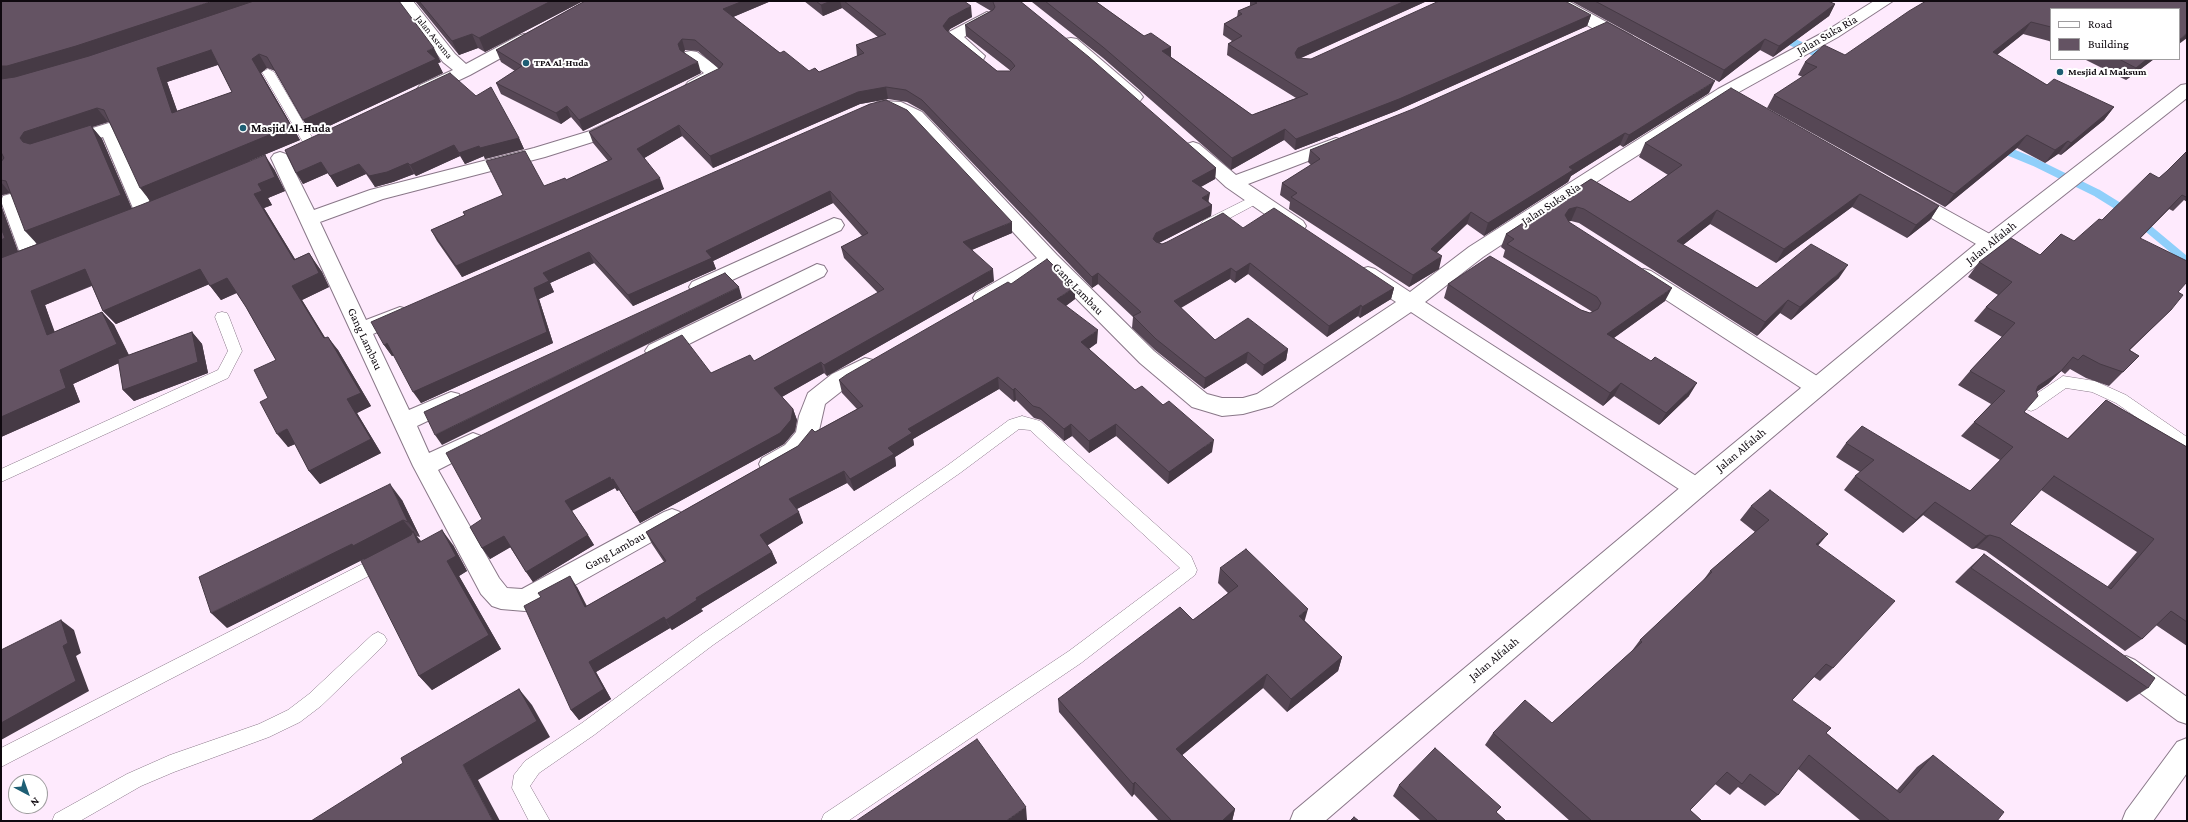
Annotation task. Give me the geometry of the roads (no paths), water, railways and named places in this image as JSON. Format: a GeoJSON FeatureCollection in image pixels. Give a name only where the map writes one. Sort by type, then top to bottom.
{"type":"FeatureCollection","features":[{"type":"Feature","properties":{"kind":"street","name":"Jalan Asrama"},"geometry":{"type":"LineString","coordinates":[[406,1],[449,58],[464,71]]}},
{"type":"Feature","properties":{"kind":"street"},"geometry":{"type":"LineString","coordinates":[[1556,1],[1642,49]]}},
{"type":"Feature","properties":{"kind":"street","name":"Jalan Suka Ria"},"geometry":{"type":"LineString","coordinates":[[1222,407],[1242,406],[1264,400],[1410,302],[1476,252],[1717,89],[1797,53],[1832,34],[1885,1]]}},
{"type":"Feature","properties":{"kind":"street"},"geometry":{"type":"LineString","coordinates":[[971,7],[987,17],[957,33],[954,37],[988,64]]}},
{"type":"Feature","properties":{"kind":"street"},"geometry":{"type":"LineString","coordinates":[[1579,36],[1601,27]]}},
{"type":"Feature","properties":{"kind":"street"},"geometry":{"type":"LineString","coordinates":[[408,98],[464,71],[539,31]]}},
{"type":"Feature","properties":{"kind":"street"},"geometry":{"type":"LineString","coordinates":[[1061,35],[1150,110]]}},
{"type":"Feature","properties":{"kind":"street"},"geometry":{"type":"LineString","coordinates":[[678,94],[716,74],[691,56]]}},
{"type":"Feature","properties":{"kind":"street"},"geometry":{"type":"LineString","coordinates":[[1717,89],[1745,104]]}},
{"type":"Feature","properties":{"kind":"street","name":"Jalan Alfalah"},"geometry":{"type":"LineString","coordinates":[[1304,821],[1696,488],[1990,243],[2066,184],[2086,166],[2187,89]]}},
{"type":"Feature","properties":{"kind":"street"},"geometry":{"type":"LineString","coordinates":[[867,109],[888,105],[900,107],[916,116],[1050,260]]}},
{"type":"Feature","properties":{"kind":"street"},"geometry":{"type":"LineString","coordinates":[[308,219],[377,194],[546,151],[596,135],[637,115]]}},
{"type":"Feature","properties":{"kind":"street"},"geometry":{"type":"LineString","coordinates":[[56,146],[109,129],[145,213]]}},
{"type":"Feature","properties":{"kind":"street"},"geometry":{"type":"LineString","coordinates":[[1179,136],[1233,183],[1314,238]]}},
{"type":"Feature","properties":{"kind":"street"},"geometry":{"type":"LineString","coordinates":[[1233,183],[1355,136]]}},
{"type":"Feature","properties":{"kind":"street","name":"Gang Lambau"},"geometry":{"type":"LineString","coordinates":[[317,141],[273,161],[308,219],[405,422],[424,466],[490,586],[500,598],[525,600],[690,509]]}},
{"type":"Feature","properties":{"kind":"street"},"geometry":{"type":"LineString","coordinates":[[1895,189],[1990,243]]}},
{"type":"Feature","properties":{"kind":"street"},"geometry":{"type":"LineString","coordinates":[[10,200],[38,253],[13,263]]}},
{"type":"Feature","properties":{"kind":"street"},"geometry":{"type":"LineString","coordinates":[[684,294],[834,225]]}},
{"type":"Feature","properties":{"kind":"street"},"geometry":{"type":"LineString","coordinates":[[1476,252],[1496,264]]}},
{"type":"Feature","properties":{"kind":"street","name":"Gang Lambau"},"geometry":{"type":"LineString","coordinates":[[962,310],[1050,260],[1147,357],[1200,401],[1222,407]]}},
{"type":"Feature","properties":{"kind":"street"},"geometry":{"type":"LineString","coordinates":[[1352,263],[1696,488]]}},
{"type":"Feature","properties":{"kind":"street"},"geometry":{"type":"LineString","coordinates":[[1630,267],[1817,387]]}},
{"type":"Feature","properties":{"kind":"street"},"geometry":{"type":"LineString","coordinates":[[638,360],[817,271]]}},
{"type":"Feature","properties":{"kind":"street"},"geometry":{"type":"LineString","coordinates":[[361,331],[418,306]]}},
{"type":"Feature","properties":{"kind":"street"},"geometry":{"type":"LineString","coordinates":[[752,474],[793,451],[807,435],[810,416],[816,399],[840,380],[881,357]]}},
{"type":"Feature","properties":{"kind":"street"},"geometry":{"type":"LineString","coordinates":[[405,422],[469,392]]}},
{"type":"Feature","properties":{"kind":"street"},"geometry":{"type":"LineString","coordinates":[[424,466],[489,434]]}},
{"type":"Feature","properties":{"kind":"street"},"geometry":{"type":"LineString","coordinates":[[2110,656],[2187,712]]}},
{"type":"Feature","properties":{"kind":"street"},"geometry":{"type":"LineString","coordinates":[[2136,821],[2187,752]]}},
{"type":"Feature","properties":{"kind":"lane"},"geometry":{"type":"LineString","coordinates":[[268,72],[317,141]]}},
{"type":"Feature","properties":{"kind":"lane"},"geometry":{"type":"LineString","coordinates":[[1195,231],[1256,199]]}},
{"type":"Feature","properties":{"kind":"lane"},"geometry":{"type":"LineString","coordinates":[[1,476],[223,374],[235,351],[222,317]]}},
{"type":"Feature","properties":{"kind":"lane"},"geometry":{"type":"LineString","coordinates":[[2031,405],[2063,382],[2078,383],[2095,387],[2121,399],[2187,445]]}},
{"type":"Feature","properties":{"kind":"lane"},"geometry":{"type":"LineString","coordinates":[[540,821],[521,788],[521,781],[532,767],[588,729],[707,640],[954,469],[1014,424],[1022,422],[1035,425],[1185,561],[1189,570],[1075,657],[892,782],[831,821]]}},
{"type":"Feature","properties":{"kind":"lane"},"geometry":{"type":"LineString","coordinates":[[1,758],[395,554]]}},
{"type":"Feature","properties":{"kind":"lane"},"geometry":{"type":"LineString","coordinates":[[62,821],[134,780],[170,764],[263,731],[294,716],[316,700],[378,640]]}},
{"type":"Feature","properties":{"kind":"waterway"},"geometry":{"type":"LineString","coordinates":[[1783,38],[1826,57]]}},
{"type":"Feature","properties":{"kind":"waterway"},"geometry":{"type":"LineString","coordinates":[[2000,148],[2034,162],[2097,193],[2126,211]]}},
{"type":"Feature","properties":{"kind":"waterway"},"geometry":{"type":"LineString","coordinates":[[2139,221],[2187,261]]}},
{"type":"Feature","properties":{"kind":"place","name":"TPA Al-Huda"},"geometry":{"type":"Point","coordinates":[526,63]}},
{"type":"Feature","properties":{"kind":"place","name":"Mesjid Al Maksum"},"geometry":{"type":"Point","coordinates":[2060,72]}},
{"type":"Feature","properties":{"kind":"place","name":"Masjid Al-Huda"},"geometry":{"type":"Point","coordinates":[243,128]}}]}
